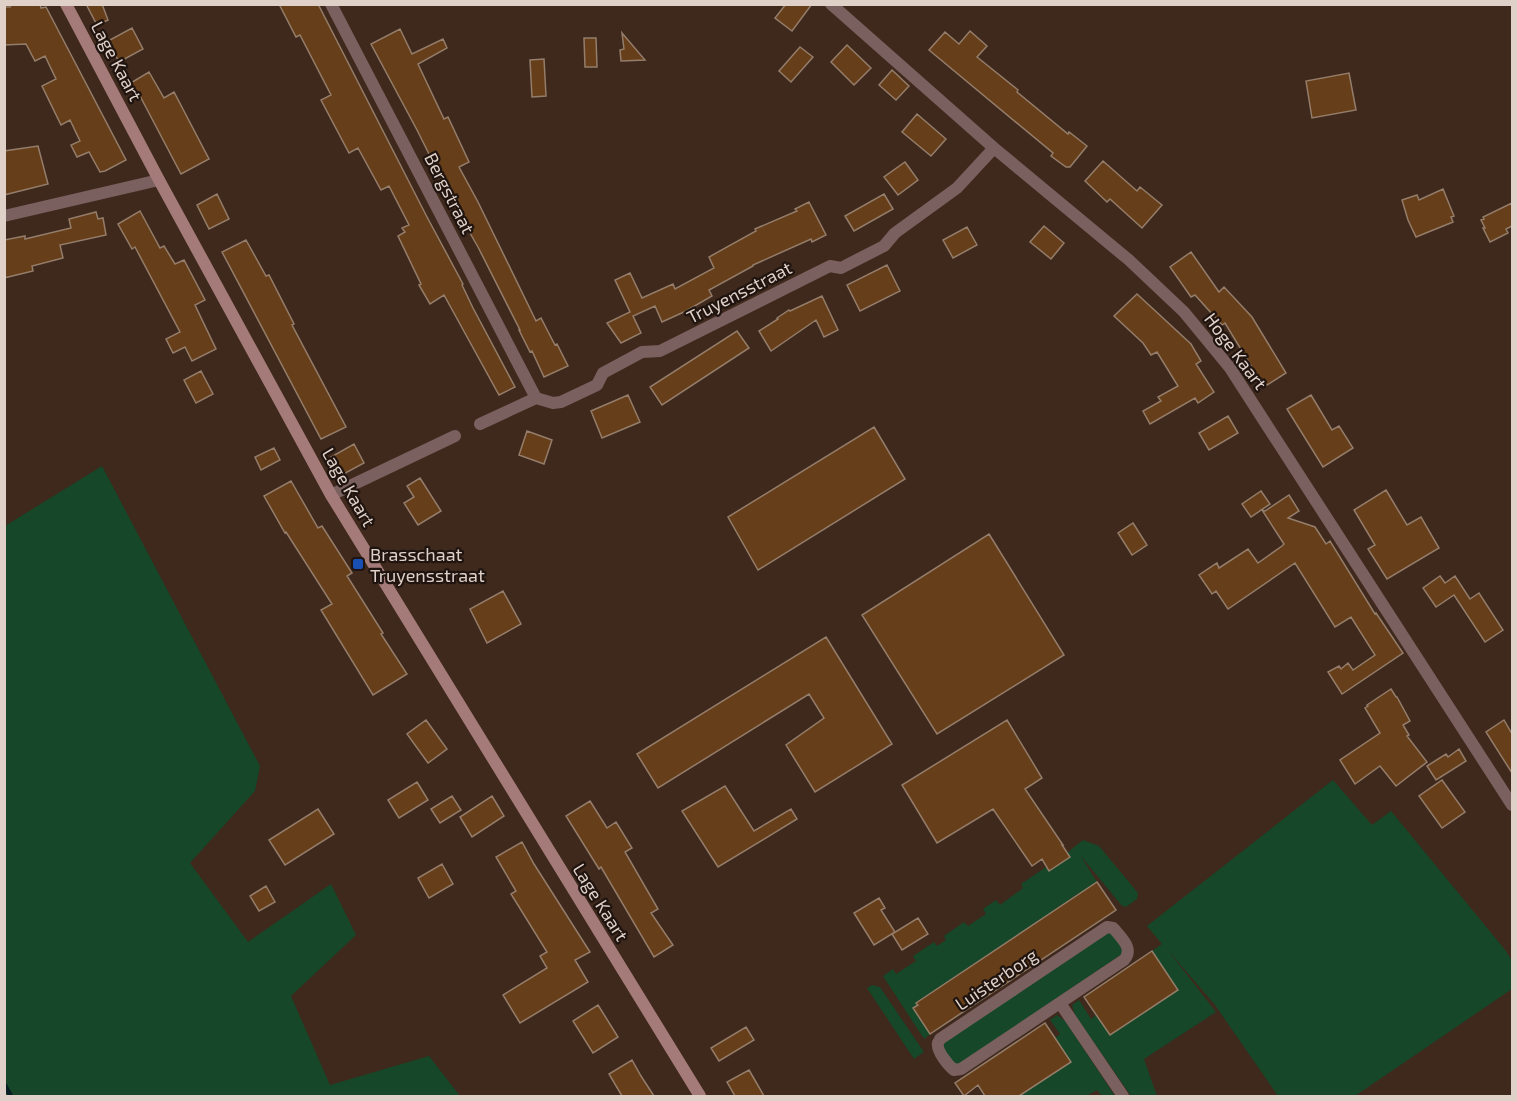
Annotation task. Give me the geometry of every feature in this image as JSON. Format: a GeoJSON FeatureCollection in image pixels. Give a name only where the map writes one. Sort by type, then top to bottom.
{"type":"FeatureCollection","features":[{"type":"Feature","properties":{"kind":"street","name":"Lage Kaart"},"geometry":{"type":"LineString","coordinates":[[66,4],[331,495],[700,1096]]}},
{"type":"Feature","properties":{"kind":"street","name":"Bergstraat"},"geometry":{"type":"LineString","coordinates":[[331,4],[536,398]]}},
{"type":"Feature","properties":{"kind":"street","name":"Hoge Kaart"},"geometry":{"type":"LineString","coordinates":[[831,4],[994,148],[1129,260],[1184,312],[1230,368],[1512,805]]}},
{"type":"Feature","properties":{"kind":"street","name":"Truyensstraat"},"geometry":{"type":"LineString","coordinates":[[480,424],[536,398],[553,403],[561,402],[597,385],[603,372],[642,352],[660,351],[830,266],[841,268],[884,246],[895,233],[957,188],[994,148]]}},
{"type":"Feature","properties":{"kind":"street"},"geometry":{"type":"LineString","coordinates":[[4,216],[159,180]]}},
{"type":"Feature","properties":{"kind":"street"},"geometry":{"type":"LineString","coordinates":[[331,495],[455,436]]}},
{"type":"Feature","properties":{"kind":"street","name":"Luisterborg"},"geometry":{"type":"LineString","coordinates":[[1107,927],[1113,928],[1128,948],[1127,957],[1060,1003],[961,1069],[951,1068],[938,1047],[940,1039],[1107,927]]}},
{"type":"Feature","properties":{"kind":"street"},"geometry":{"type":"LineString","coordinates":[[1060,1003],[1124,1096]]}},
{"type":"Feature","properties":{"kind":"green space"},"geometry":{"type":"Polygon","coordinates":[[[102,466],[260,766],[255,791],[190,863],[248,942],[331,884],[356,935],[291,996],[330,1085],[429,1056],[460,1096],[5,1096],[5,526],[102,466]]]}},
{"type":"Feature","properties":{"kind":"green space"},"geometry":{"type":"Polygon","coordinates":[[[1333,780],[1372,825],[1391,811],[1506,951],[1512,961],[1512,989],[1355,1096],[1278,1096],[1215,1005],[1167,949],[1216,1012],[1144,1059],[1157,1096],[1131,1096],[1075,1015],[1072,1005],[1079,1000],[1091,1019],[1096,1015],[1152,951],[1162,944],[1147,926],[1333,780]]]}},
{"type":"Feature","properties":{"kind":"green space"},"geometry":{"type":"Polygon","coordinates":[[[1083,840],[1099,846],[1138,893],[1137,899],[1126,907],[1122,906],[1080,855],[1097,882],[1068,900],[1070,904],[1065,907],[1062,904],[1051,912],[1052,915],[1048,917],[1047,915],[1034,923],[1036,926],[1031,929],[1029,927],[1014,940],[1012,938],[1001,946],[1002,949],[997,952],[995,950],[984,957],[985,960],[980,963],[978,961],[967,968],[968,971],[963,974],[961,972],[950,980],[952,983],[945,984],[933,991],[935,994],[916,1002],[918,1005],[914,1008],[930,1034],[924,1039],[883,976],[893,969],[896,974],[916,961],[913,956],[934,942],[937,946],[946,940],[944,936],[964,922],[968,926],[986,914],[983,909],[996,900],[1000,905],[1023,888],[1021,884],[1046,867],[1049,871],[1069,857],[1067,853],[1083,840]]]}},
{"type":"Feature","properties":{"kind":"green space"},"geometry":{"type":"Polygon","coordinates":[[[1110,932],[1123,949],[1122,954],[955,1065],[942,1044],[1110,932]]]}},
{"type":"Feature","properties":{"kind":"green space"},"geometry":{"type":"Polygon","coordinates":[[[872,985],[880,987],[924,1052],[914,1059],[867,988],[872,985]]]}},
{"type":"Feature","properties":{"kind":"green space"},"geometry":{"type":"Polygon","coordinates":[[[1057,1015],[1065,1021],[1115,1096],[1102,1096],[1097,1090],[1086,1096],[1019,1096],[1070,1062],[1055,1038],[1060,1034],[1050,1020],[1057,1015]]]}},
{"type":"Feature","properties":{"kind":"building"},"geometry":{"type":"Polygon","coordinates":[[[12,4],[40,4],[41,8],[46,7],[126,160],[100,172],[89,152],[77,157],[71,145],[80,141],[70,120],[61,125],[42,86],[56,79],[45,56],[35,61],[26,44],[4,45],[4,7],[10,7],[12,4]]]}},
{"type":"Feature","properties":{"kind":"building"},"geometry":{"type":"Polygon","coordinates":[[[86,4],[102,4],[108,20],[97,25],[86,4]]]}},
{"type":"Feature","properties":{"kind":"building"},"geometry":{"type":"Polygon","coordinates":[[[279,4],[318,4],[515,387],[499,395],[444,295],[430,304],[419,285],[421,284],[398,236],[405,232],[402,228],[409,225],[389,186],[381,190],[358,148],[349,153],[321,100],[331,95],[300,35],[296,37],[279,4]]]}},
{"type":"Feature","properties":{"kind":"building"},"geometry":{"type":"Polygon","coordinates":[[[786,4],[812,4],[792,31],[775,18],[786,4]]]}},
{"type":"Feature","properties":{"kind":"building"},"geometry":{"type":"Polygon","coordinates":[[[132,28],[143,49],[119,62],[108,41],[132,28]]]}},
{"type":"Feature","properties":{"kind":"building"},"geometry":{"type":"Polygon","coordinates":[[[400,29],[412,54],[443,39],[447,48],[418,64],[444,119],[448,117],[469,162],[459,167],[536,321],[541,318],[568,366],[544,377],[371,44],[400,29]]]}},
{"type":"Feature","properties":{"kind":"building"},"geometry":{"type":"Polygon","coordinates":[[[970,31],[987,46],[977,57],[1068,134],[1069,132],[1087,146],[1070,167],[1066,167],[1051,156],[1053,153],[929,50],[945,32],[959,44],[970,31]]]}},
{"type":"Feature","properties":{"kind":"building"},"geometry":{"type":"Polygon","coordinates":[[[622,33],[645,60],[621,61],[620,50],[624,49],[622,33]]]}},
{"type":"Feature","properties":{"kind":"building"},"geometry":{"type":"Polygon","coordinates":[[[584,38],[596,38],[597,67],[585,67],[584,38]]]}},
{"type":"Feature","properties":{"kind":"building"},"geometry":{"type":"Polygon","coordinates":[[[847,45],[871,68],[854,85],[831,62],[847,45]]]}},
{"type":"Feature","properties":{"kind":"building"},"geometry":{"type":"Polygon","coordinates":[[[800,47],[813,57],[791,82],[779,71],[800,47]]]}},
{"type":"Feature","properties":{"kind":"building"},"geometry":{"type":"Polygon","coordinates":[[[544,59],[546,96],[532,97],[530,60],[544,59]]]}},
{"type":"Feature","properties":{"kind":"building"},"geometry":{"type":"Polygon","coordinates":[[[892,70],[909,86],[896,100],[879,85],[892,70]]]}},
{"type":"Feature","properties":{"kind":"building"},"geometry":{"type":"Polygon","coordinates":[[[149,72],[164,98],[174,92],[209,159],[181,174],[140,96],[137,98],[129,84],[149,72]]]}},
{"type":"Feature","properties":{"kind":"building"},"geometry":{"type":"Polygon","coordinates":[[[1349,73],[1356,110],[1312,118],[1306,81],[1349,73]]]}},
{"type":"Feature","properties":{"kind":"building"},"geometry":{"type":"Polygon","coordinates":[[[917,114],[946,139],[931,156],[902,132],[917,114]]]}},
{"type":"Feature","properties":{"kind":"building"},"geometry":{"type":"Polygon","coordinates":[[[38,146],[48,184],[4,195],[4,151],[38,146]]]}},
{"type":"Feature","properties":{"kind":"building"},"geometry":{"type":"Polygon","coordinates":[[[1103,161],[1137,191],[1140,187],[1162,205],[1142,228],[1110,199],[1107,202],[1085,181],[1103,161]]]}},
{"type":"Feature","properties":{"kind":"building"},"geometry":{"type":"Polygon","coordinates":[[[905,162],[918,180],[898,195],[884,177],[905,162]]]}},
{"type":"Feature","properties":{"kind":"building"},"geometry":{"type":"Polygon","coordinates":[[[1443,189],[1454,216],[1451,217],[1453,222],[1416,237],[1402,200],[1417,195],[1419,200],[1443,189]]]}},
{"type":"Feature","properties":{"kind":"building"},"geometry":{"type":"Polygon","coordinates":[[[217,194],[229,219],[209,229],[197,205],[217,194]]]}},
{"type":"Feature","properties":{"kind":"building"},"geometry":{"type":"Polygon","coordinates":[[[884,194],[893,209],[854,231],[845,216],[884,194]]]}},
{"type":"Feature","properties":{"kind":"building"},"geometry":{"type":"Polygon","coordinates":[[[809,202],[826,235],[812,242],[811,239],[753,265],[709,290],[712,296],[662,322],[655,306],[633,316],[641,333],[621,343],[607,323],[630,312],[615,280],[630,273],[642,298],[673,284],[675,289],[714,268],[709,257],[756,231],[755,229],[797,211],[795,209],[809,202]]]}},
{"type":"Feature","properties":{"kind":"building"},"geometry":{"type":"Polygon","coordinates":[[[1512,203],[1512,226],[1506,229],[1508,233],[1490,242],[1481,220],[1512,203]]]}},
{"type":"Feature","properties":{"kind":"building"},"geometry":{"type":"Polygon","coordinates":[[[140,211],[160,248],[164,246],[175,264],[184,260],[205,300],[195,305],[216,349],[192,361],[185,347],[173,353],[166,339],[180,332],[135,247],[132,249],[118,224],[140,211]]]}},
{"type":"Feature","properties":{"kind":"building"},"geometry":{"type":"Polygon","coordinates":[[[96,212],[98,219],[103,218],[106,235],[60,245],[63,258],[32,266],[33,271],[4,278],[4,240],[25,236],[25,239],[71,228],[69,219],[96,212]]]}},
{"type":"Feature","properties":{"kind":"building"},"geometry":{"type":"Polygon","coordinates":[[[1044,226],[1064,243],[1051,259],[1030,242],[1044,226]]]}},
{"type":"Feature","properties":{"kind":"building"},"geometry":{"type":"Polygon","coordinates":[[[967,227],[977,245],[953,258],[943,240],[967,227]]]}},
{"type":"Feature","properties":{"kind":"building"},"geometry":{"type":"Polygon","coordinates":[[[246,240],[266,276],[269,275],[294,324],[292,325],[346,427],[321,439],[222,252],[246,240]]]}},
{"type":"Feature","properties":{"kind":"building"},"geometry":{"type":"Polygon","coordinates":[[[1191,252],[1219,292],[1224,287],[1252,317],[1286,373],[1264,387],[1225,323],[1222,325],[1195,295],[1191,297],[1170,267],[1191,252]]]}},
{"type":"Feature","properties":{"kind":"building"},"geometry":{"type":"Polygon","coordinates":[[[887,265],[900,291],[860,311],[847,285],[887,265]]]}},
{"type":"Feature","properties":{"kind":"building"},"geometry":{"type":"Polygon","coordinates":[[[1137,294],[1191,344],[1201,361],[1196,364],[1214,392],[1198,403],[1195,398],[1150,424],[1143,411],[1161,401],[1158,397],[1178,386],[1157,352],[1151,355],[1143,343],[1114,316],[1137,294]]]}},
{"type":"Feature","properties":{"kind":"building"},"geometry":{"type":"Polygon","coordinates":[[[822,296],[838,330],[824,337],[816,320],[771,351],[759,331],[789,310],[822,296]]]}},
{"type":"Feature","properties":{"kind":"building"},"geometry":{"type":"Polygon","coordinates":[[[737,331],[749,348],[662,405],[650,387],[737,331]]]}},
{"type":"Feature","properties":{"kind":"building"},"geometry":{"type":"Polygon","coordinates":[[[201,371],[213,394],[196,403],[184,380],[201,371]]]}},
{"type":"Feature","properties":{"kind":"building"},"geometry":{"type":"Polygon","coordinates":[[[628,395],[640,422],[602,438],[591,411],[628,395]]]}},
{"type":"Feature","properties":{"kind":"building"},"geometry":{"type":"Polygon","coordinates":[[[1311,395],[1332,430],[1339,426],[1353,448],[1323,467],[1287,409],[1311,395]]]}},
{"type":"Feature","properties":{"kind":"building"},"geometry":{"type":"Polygon","coordinates":[[[1228,416],[1238,433],[1209,450],[1199,433],[1228,416]]]}},
{"type":"Feature","properties":{"kind":"building"},"geometry":{"type":"Polygon","coordinates":[[[874,427],[905,479],[758,570],[728,517],[874,427]]]}},
{"type":"Feature","properties":{"kind":"building"},"geometry":{"type":"Polygon","coordinates":[[[527,431],[552,440],[544,464],[519,455],[527,431]]]}},
{"type":"Feature","properties":{"kind":"building"},"geometry":{"type":"Polygon","coordinates":[[[354,444],[364,463],[340,476],[331,457],[354,444]]]}},
{"type":"Feature","properties":{"kind":"building"},"geometry":{"type":"Polygon","coordinates":[[[274,448],[280,460],[261,470],[255,457],[274,448]]]}},
{"type":"Feature","properties":{"kind":"building"},"geometry":{"type":"Polygon","coordinates":[[[420,478],[441,511],[418,525],[404,503],[414,497],[407,486],[420,478]]]}},
{"type":"Feature","properties":{"kind":"building"},"geometry":{"type":"Polygon","coordinates":[[[291,481],[318,528],[322,526],[352,573],[347,576],[407,674],[373,695],[321,610],[332,604],[285,533],[264,496],[291,481]]]}},
{"type":"Feature","properties":{"kind":"building"},"geometry":{"type":"Polygon","coordinates":[[[1386,490],[1407,525],[1421,517],[1439,548],[1387,579],[1368,549],[1375,545],[1354,510],[1386,490]]]}},
{"type":"Feature","properties":{"kind":"building"},"geometry":{"type":"Polygon","coordinates":[[[1261,491],[1270,504],[1251,517],[1242,504],[1261,491]]]}},
{"type":"Feature","properties":{"kind":"building"},"geometry":{"type":"Polygon","coordinates":[[[1289,495],[1299,511],[1288,518],[1315,527],[1326,544],[1330,541],[1375,614],[1403,653],[1342,694],[1328,672],[1339,666],[1341,669],[1348,663],[1353,670],[1375,655],[1351,617],[1335,627],[1295,563],[1228,609],[1216,591],[1212,594],[1199,575],[1217,563],[1219,568],[1248,549],[1258,563],[1282,546],[1284,544],[1262,510],[1265,511],[1289,495]]]}},
{"type":"Feature","properties":{"kind":"building"},"geometry":{"type":"Polygon","coordinates":[[[1133,523],[1147,545],[1132,555],[1118,533],[1133,523]]]}},
{"type":"Feature","properties":{"kind":"building"},"geometry":{"type":"Polygon","coordinates":[[[989,534],[1064,655],[937,734],[862,615],[989,534]]]}},
{"type":"Feature","properties":{"kind":"building"},"geometry":{"type":"Polygon","coordinates":[[[1440,576],[1445,583],[1455,576],[1470,599],[1479,593],[1503,630],[1485,642],[1454,595],[1436,607],[1423,588],[1440,576]]]}},
{"type":"Feature","properties":{"kind":"building"},"geometry":{"type":"Polygon","coordinates":[[[503,591],[521,624],[487,643],[470,609],[503,591]]]}},
{"type":"Feature","properties":{"kind":"building"},"geometry":{"type":"Polygon","coordinates":[[[826,637],[892,744],[815,792],[786,745],[824,718],[809,694],[658,788],[637,754],[826,637]]]}},
{"type":"Feature","properties":{"kind":"building"},"geometry":{"type":"Polygon","coordinates":[[[1391,689],[1410,721],[1403,725],[1409,735],[1407,736],[1427,762],[1396,786],[1380,766],[1355,784],[1340,760],[1380,733],[1365,708],[1391,689]]]}},
{"type":"Feature","properties":{"kind":"building"},"geometry":{"type":"Polygon","coordinates":[[[426,720],[447,749],[428,763],[407,734],[426,720]]]}},
{"type":"Feature","properties":{"kind":"building"},"geometry":{"type":"Polygon","coordinates":[[[1007,720],[1042,778],[1025,789],[1070,857],[1049,871],[1042,859],[1032,866],[993,809],[937,843],[902,785],[1007,720]]]}},
{"type":"Feature","properties":{"kind":"building"},"geometry":{"type":"Polygon","coordinates":[[[1504,720],[1512,734],[1512,773],[1486,732],[1504,720]]]}},
{"type":"Feature","properties":{"kind":"building"},"geometry":{"type":"Polygon","coordinates":[[[1459,749],[1466,761],[1436,780],[1427,766],[1446,754],[1448,757],[1459,749]]]}},
{"type":"Feature","properties":{"kind":"building"},"geometry":{"type":"Polygon","coordinates":[[[1442,780],[1465,812],[1442,828],[1419,796],[1442,780]]]}},
{"type":"Feature","properties":{"kind":"building"},"geometry":{"type":"Polygon","coordinates":[[[417,782],[428,800],[399,818],[388,800],[417,782]]]}},
{"type":"Feature","properties":{"kind":"building"},"geometry":{"type":"Polygon","coordinates":[[[725,786],[754,831],[791,809],[797,819],[718,867],[682,811],[725,786]]]}},
{"type":"Feature","properties":{"kind":"building"},"geometry":{"type":"Polygon","coordinates":[[[452,796],[461,810],[440,823],[431,809],[452,796]]]}},
{"type":"Feature","properties":{"kind":"building"},"geometry":{"type":"Polygon","coordinates":[[[492,796],[504,816],[472,837],[460,817],[492,796]]]}},
{"type":"Feature","properties":{"kind":"building"},"geometry":{"type":"Polygon","coordinates":[[[590,801],[607,828],[616,822],[632,848],[625,852],[658,909],[651,913],[673,945],[654,957],[601,867],[599,869],[566,816],[590,801]]]}},
{"type":"Feature","properties":{"kind":"building"},"geometry":{"type":"Polygon","coordinates":[[[318,809],[334,834],[285,865],[269,840],[318,809]]]}},
{"type":"Feature","properties":{"kind":"building"},"geometry":{"type":"Polygon","coordinates":[[[522,842],[590,952],[575,960],[588,982],[520,1023],[503,995],[547,968],[540,956],[547,952],[511,894],[516,891],[496,857],[522,842]]]}},
{"type":"Feature","properties":{"kind":"building"},"geometry":{"type":"Polygon","coordinates":[[[442,864],[453,884],[429,898],[418,878],[442,864]]]}},
{"type":"Feature","properties":{"kind":"building"},"geometry":{"type":"Polygon","coordinates":[[[1097,882],[1116,910],[930,1034],[913,1008],[918,1005],[916,1003],[1097,882]]]}},
{"type":"Feature","properties":{"kind":"building"},"geometry":{"type":"Polygon","coordinates":[[[266,886],[275,902],[259,911],[250,896],[266,886]]]}},
{"type":"Feature","properties":{"kind":"building"},"geometry":{"type":"Polygon","coordinates":[[[879,898],[885,908],[881,910],[895,932],[874,945],[854,913],[879,898]]]}},
{"type":"Feature","properties":{"kind":"building"},"geometry":{"type":"Polygon","coordinates":[[[918,918],[928,934],[902,950],[892,934],[918,918]]]}},
{"type":"Feature","properties":{"kind":"building"},"geometry":{"type":"Polygon","coordinates":[[[1152,951],[1178,990],[1110,1035],[1084,997],[1152,951]]]}},
{"type":"Feature","properties":{"kind":"building"},"geometry":{"type":"Polygon","coordinates":[[[598,1005],[618,1037],[593,1053],[573,1021],[598,1005]]]}},
{"type":"Feature","properties":{"kind":"building"},"geometry":{"type":"Polygon","coordinates":[[[1045,1023],[1071,1062],[1019,1096],[985,1096],[978,1085],[964,1096],[955,1083],[1045,1023]]]}},
{"type":"Feature","properties":{"kind":"building"},"geometry":{"type":"Polygon","coordinates":[[[746,1027],[754,1040],[719,1061],[711,1048],[746,1027]]]}},
{"type":"Feature","properties":{"kind":"building"},"geometry":{"type":"Polygon","coordinates":[[[632,1060],[654,1096],[622,1096],[609,1074],[632,1060]]]}},
{"type":"Feature","properties":{"kind":"building"},"geometry":{"type":"Polygon","coordinates":[[[749,1070],[764,1096],[735,1096],[727,1082],[749,1070]]]}},
{"type":"Feature","properties":{"kind":"waterway"},"geometry":{"type":"LineString","coordinates":[[4,1084],[11,1096]]}},
{"type":"Feature","properties":{"kind":"place","name":"Brasschaat Truyensstraat"},"geometry":{"type":"Point","coordinates":[358,564]}}]}
